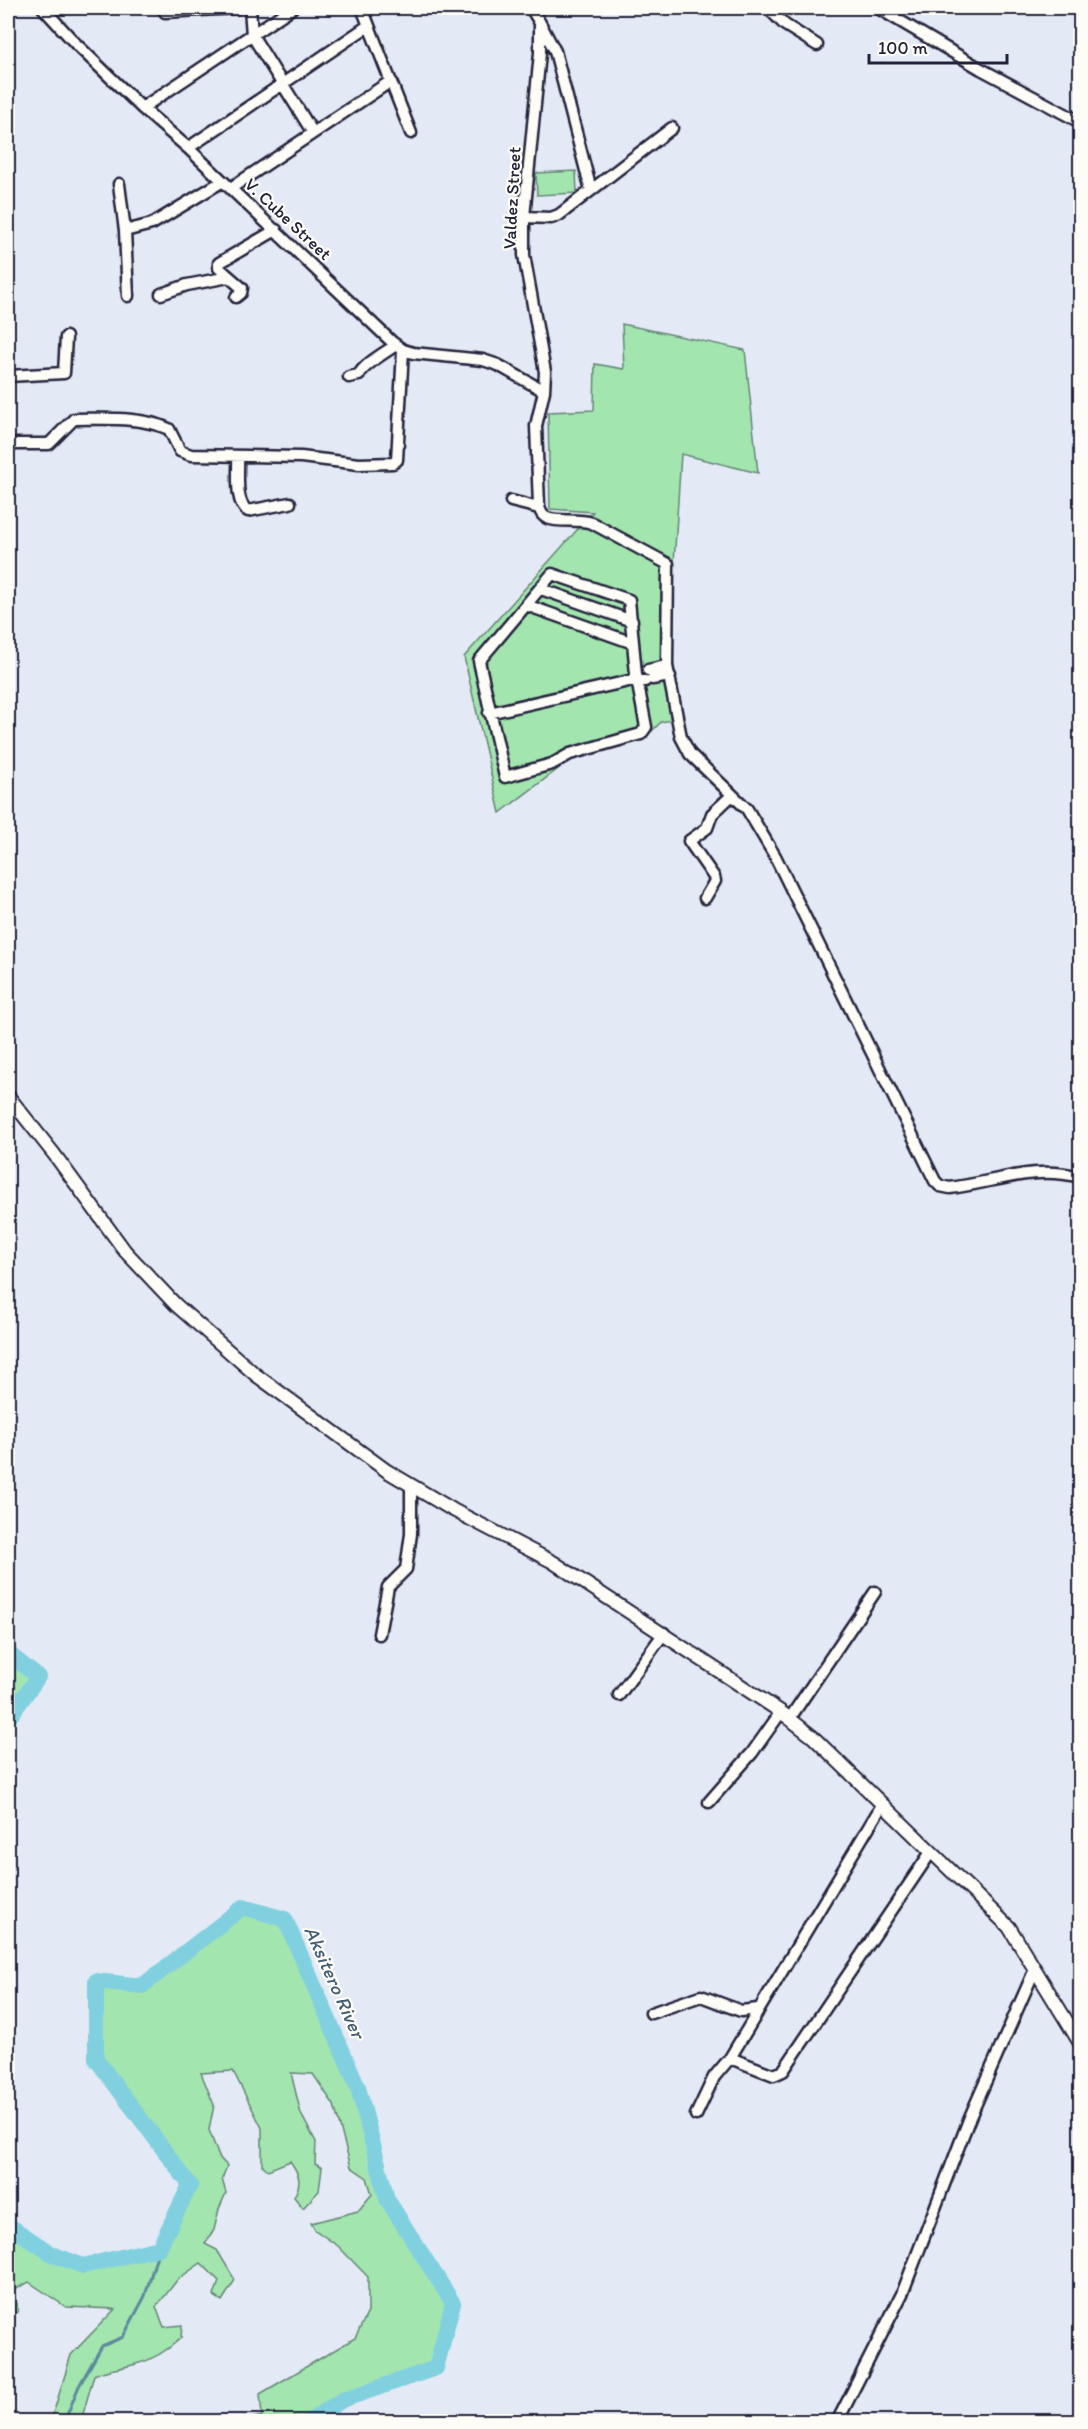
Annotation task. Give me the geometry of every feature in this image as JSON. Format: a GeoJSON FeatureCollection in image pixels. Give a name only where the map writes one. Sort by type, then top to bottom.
{"type":"FeatureCollection","features":[{"type":"Feature","properties":{"kind":"street","name":"V. Cube Street"},"geometry":{"type":"LineString","coordinates":[[44,8],[75,43],[142,108],[227,184],[399,347]]}},
{"type":"Feature","properties":{"kind":"street"},"geometry":{"type":"LineString","coordinates":[[165,12],[236,8]]}},
{"type":"Feature","properties":{"kind":"street"},"geometry":{"type":"LineString","coordinates":[[250,8],[252,35],[313,133]]}},
{"type":"Feature","properties":{"kind":"street"},"geometry":{"type":"LineString","coordinates":[[142,108],[292,8]]}},
{"type":"Feature","properties":{"kind":"street"},"geometry":{"type":"LineString","coordinates":[[362,8],[411,133]]}},
{"type":"Feature","properties":{"kind":"street"},"geometry":{"type":"LineString","coordinates":[[531,8],[555,51],[591,190]]}},
{"type":"Feature","properties":{"kind":"street"},"geometry":{"type":"LineString","coordinates":[[768,8],[785,25],[817,45]]}},
{"type":"Feature","properties":{"kind":"street"},"geometry":{"type":"LineString","coordinates":[[878,8],[981,69],[1080,122]]}},
{"type":"Feature","properties":{"kind":"street","name":"Valdez Street"},"geometry":{"type":"LineString","coordinates":[[539,508],[536,426],[544,391],[543,354],[524,255],[524,217],[540,53],[540,23]]}},
{"type":"Feature","properties":{"kind":"street"},"geometry":{"type":"LineString","coordinates":[[188,148],[368,26]]}},
{"type":"Feature","properties":{"kind":"street"},"geometry":{"type":"LineString","coordinates":[[125,231],[152,224],[227,184],[313,133],[391,81]]}},
{"type":"Feature","properties":{"kind":"street"},"geometry":{"type":"LineString","coordinates":[[524,217],[550,218],[559,215],[672,128]]}},
{"type":"Feature","properties":{"kind":"street"},"geometry":{"type":"LineString","coordinates":[[119,184],[125,231],[128,296]]}},
{"type":"Feature","properties":{"kind":"street"},"geometry":{"type":"LineString","coordinates":[[236,297],[241,293],[242,288],[219,268],[219,263],[276,230]]}},
{"type":"Feature","properties":{"kind":"street"},"geometry":{"type":"LineString","coordinates":[[161,294],[187,285],[230,277]]}},
{"type":"Feature","properties":{"kind":"street"},"geometry":{"type":"LineString","coordinates":[[8,376],[64,372],[66,337]]}},
{"type":"Feature","properties":{"kind":"street"},"geometry":{"type":"LineString","coordinates":[[399,347],[413,353],[483,360],[498,365],[544,391]]}},
{"type":"Feature","properties":{"kind":"street"},"geometry":{"type":"LineString","coordinates":[[349,377],[358,375],[362,368],[399,347]]}},
{"type":"Feature","properties":{"kind":"street"},"geometry":{"type":"LineString","coordinates":[[8,444],[49,444],[74,419],[119,420],[145,422],[169,429],[180,451],[191,455],[302,457],[360,464],[395,461],[397,460],[399,437],[399,347]]}},
{"type":"Feature","properties":{"kind":"street"},"geometry":{"type":"LineString","coordinates":[[238,456],[240,503],[245,509],[248,511],[290,503]]}},
{"type":"Feature","properties":{"kind":"street"},"geometry":{"type":"LineString","coordinates":[[512,501],[539,508],[547,518],[583,520],[592,523],[668,564],[669,671],[681,737],[690,754],[747,809],[775,856],[935,1181],[951,1188],[1036,1172],[1060,1172],[1080,1177]]}},
{"type":"Feature","properties":{"kind":"street"},"geometry":{"type":"LineString","coordinates":[[555,574],[630,602],[633,643],[642,677],[646,727],[641,734],[570,754],[552,765],[507,777],[504,775],[489,713],[479,661],[541,589],[555,574]]}},
{"type":"Feature","properties":{"kind":"street"},"geometry":{"type":"LineString","coordinates":[[541,589],[632,621]]}},
{"type":"Feature","properties":{"kind":"street"},"geometry":{"type":"LineString","coordinates":[[526,605],[633,643]]}},
{"type":"Feature","properties":{"kind":"street"},"geometry":{"type":"LineString","coordinates":[[489,713],[669,671]]}},
{"type":"Feature","properties":{"kind":"street"},"geometry":{"type":"LineString","coordinates":[[705,898],[715,881],[714,877],[689,840],[707,828],[712,814],[732,795]]}},
{"type":"Feature","properties":{"kind":"street"},"geometry":{"type":"LineString","coordinates":[[8,1096],[125,1251],[176,1305],[265,1381],[357,1452],[411,1486],[553,1562],[786,1715],[820,1743],[1005,1922],[1016,1936],[1080,2043]]}},
{"type":"Feature","properties":{"kind":"street"},"geometry":{"type":"LineString","coordinates":[[379,1634],[388,1587],[406,1569],[411,1534],[411,1486]]}},
{"type":"Feature","properties":{"kind":"street"},"geometry":{"type":"LineString","coordinates":[[709,1802],[786,1715],[875,1592]]}},
{"type":"Feature","properties":{"kind":"street"},"geometry":{"type":"LineString","coordinates":[[619,1695],[664,1633]]}},
{"type":"Feature","properties":{"kind":"street"},"geometry":{"type":"LineString","coordinates":[[696,2115],[714,2077],[730,2058],[882,1805]]}},
{"type":"Feature","properties":{"kind":"street"},"geometry":{"type":"LineString","coordinates":[[730,2058],[774,2075],[783,2071],[931,1852]]}},
{"type":"Feature","properties":{"kind":"street"},"geometry":{"type":"LineString","coordinates":[[837,2421],[902,2294],[969,2116],[1035,1969]]}},
{"type":"Feature","properties":{"kind":"street"},"geometry":{"type":"LineString","coordinates":[[651,2013],[700,1996],[741,2011],[758,2009]]}},
{"type":"Feature","properties":{"kind":"green space"},"geometry":{"type":"Polygon","coordinates":[[[576,171],[577,193],[537,195],[536,173],[576,171]]]}},
{"type":"Feature","properties":{"kind":"green space"},"geometry":{"type":"Polygon","coordinates":[[[622,324],[745,350],[758,473],[681,454],[674,563],[672,657],[680,700],[668,701],[672,720],[661,722],[643,740],[574,757],[500,813],[464,657],[593,512],[550,509],[548,412],[594,410],[595,364],[624,369],[622,324]]]}},
{"type":"Feature","properties":{"kind":"green space"},"geometry":{"type":"Polygon","coordinates":[[[8,1653],[38,1677],[8,1719],[8,1698],[13,1688],[14,1671],[8,1673],[8,1653]]]}},
{"type":"Feature","properties":{"kind":"green space"},"geometry":{"type":"Polygon","coordinates":[[[243,1907],[285,1919],[358,2087],[387,2199],[453,2303],[436,2368],[342,2400],[309,2421],[242,2421],[262,2416],[260,2394],[355,2338],[368,2312],[368,2277],[338,2246],[315,2230],[311,2223],[358,2211],[372,2194],[367,2178],[351,2167],[334,2105],[313,2074],[291,2073],[301,2114],[316,2142],[315,2164],[322,2168],[319,2191],[303,2208],[294,2197],[299,2179],[290,2161],[268,2170],[262,2165],[262,2128],[233,2071],[201,2073],[214,2105],[209,2130],[219,2157],[227,2166],[222,2179],[226,2193],[214,2230],[205,2244],[217,2250],[235,2280],[222,2301],[214,2296],[219,2281],[201,2263],[178,2279],[156,2307],[164,2327],[182,2325],[181,2338],[149,2360],[94,2375],[81,2421],[51,2421],[71,2355],[115,2309],[66,2307],[29,2282],[14,2290],[18,2312],[8,2313],[8,2226],[52,2254],[82,2266],[159,2248],[190,2185],[96,2059],[96,1981],[135,1985],[243,1907]]]}},
{"type":"Feature","properties":{"kind":"waterway","name":"Aksitero River"},"geometry":{"type":"LineString","coordinates":[[8,1653],[38,1677],[8,1719]]}},
{"type":"Feature","properties":{"kind":"waterway","name":"Aksitero River"},"geometry":{"type":"LineString","coordinates":[[8,2225],[52,2254],[83,2266],[159,2248],[190,2185],[96,2059],[96,1981],[142,1986],[243,1907],[285,1919],[358,2087],[387,2199],[453,2303],[436,2368],[342,2400],[309,2422]]}},
{"type":"Feature","properties":{"kind":"waterway"},"geometry":{"type":"LineString","coordinates":[[64,2422],[79,2386],[102,2346],[123,2337],[145,2296],[159,2248]]}},
{"type":"Feature","properties":{"kind":"waterway","name":"Aksitero River"},"geometry":{"type":"LineString","coordinates":[[683,2422],[696,2422]]}}]}
